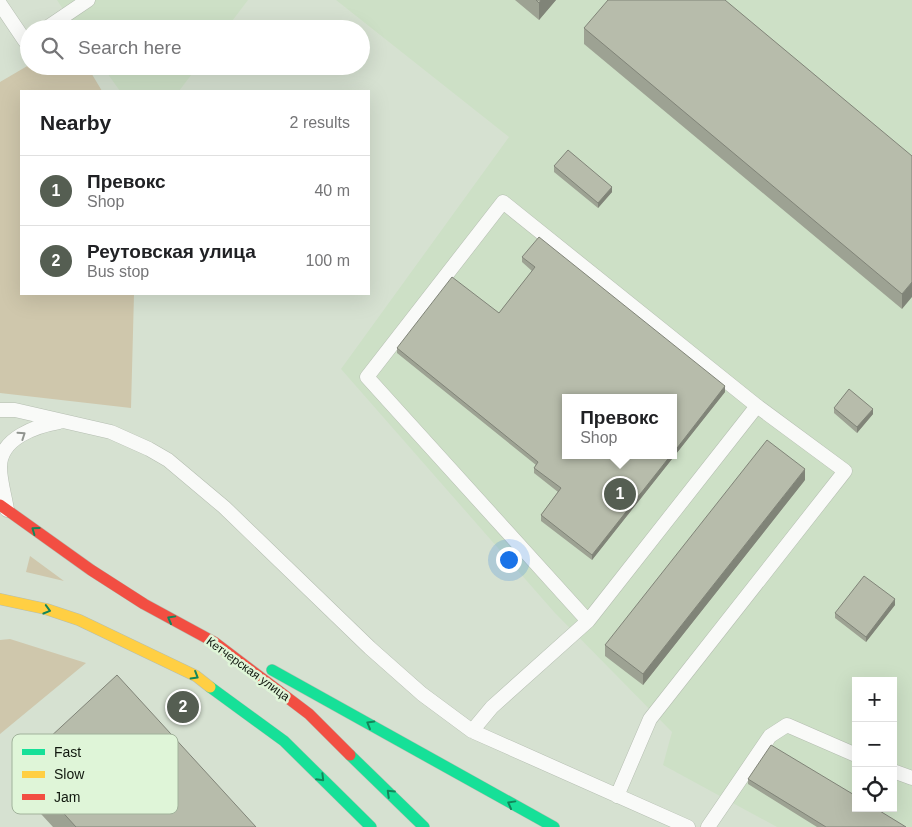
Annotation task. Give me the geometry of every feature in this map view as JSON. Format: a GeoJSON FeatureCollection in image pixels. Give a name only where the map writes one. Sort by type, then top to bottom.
{"type":"FeatureCollection","features":[{"type":"Feature","properties":{"kind":"main road","name":"Кетчерская улица"},"geometry":{"type":"LineString","coordinates":[[4,507],[129,594],[214,642],[309,714],[424,827]]}},
{"type":"Feature","properties":{"kind":"main road"},"geometry":{"type":"LineString","coordinates":[[0,599],[46,609],[79,620],[196,676],[284,741],[371,827]]}},
{"type":"Feature","properties":{"kind":"main road"},"geometry":{"type":"LineString","coordinates":[[214,642],[296,681],[554,827]]}},
{"type":"Feature","properties":{"kind":"lane"},"geometry":{"type":"LineString","coordinates":[[58,20],[88,0]]}},
{"type":"Feature","properties":{"kind":"lane"},"geometry":{"type":"LineString","coordinates":[[0,4],[20,34]]}},
{"type":"Feature","properties":{"kind":"lane"},"geometry":{"type":"LineString","coordinates":[[588,621],[367,378],[503,202],[757,406],[845,471],[650,719],[616,796]]}},
{"type":"Feature","properties":{"kind":"lane"},"geometry":{"type":"LineString","coordinates":[[472,731],[492,707],[588,621],[757,406]]}},
{"type":"Feature","properties":{"kind":"lane"},"geometry":{"type":"LineString","coordinates":[[0,410],[16,410],[111,432],[130,439],[168,460],[224,507],[370,648],[422,694],[472,731],[688,827]]}},
{"type":"Feature","properties":{"kind":"lane"},"geometry":{"type":"LineString","coordinates":[[4,507],[0,465],[3,454],[12,442],[27,431],[43,425],[64,422]]}},
{"type":"Feature","properties":{"kind":"lane"},"geometry":{"type":"LineString","coordinates":[[708,827],[770,736],[787,725],[852,753]]}},
{"type":"Feature","properties":{"kind":"lane"},"geometry":{"type":"LineString","coordinates":[[897,772],[912,778]]}},
{"type":"Feature","properties":{"kind":"shaded area"},"geometry":{"type":"Polygon","coordinates":[[[57,0],[248,0],[233,20],[70,20],[57,0]]]}},
{"type":"Feature","properties":{"kind":"shaded area"},"geometry":{"type":"Polygon","coordinates":[[[336,0],[912,0],[912,827],[777,827],[663,765],[672,732],[555,613],[341,369],[509,137],[370,27],[370,20],[361,20],[336,0]]]}},
{"type":"Feature","properties":{"kind":"shaded area"},"geometry":{"type":"Polygon","coordinates":[[[20,70],[20,75],[92,75],[101,90],[20,90],[20,295],[134,295],[131,408],[0,393],[0,82],[20,70]]]}},
{"type":"Feature","properties":{"kind":"shaded area"},"geometry":{"type":"Polygon","coordinates":[[[108,75],[191,75],[180,90],[119,90],[108,75]]]}},
{"type":"Feature","properties":{"kind":"shaded area"},"geometry":{"type":"Polygon","coordinates":[[[30,556],[64,581],[26,572],[30,556]]]}},
{"type":"Feature","properties":{"kind":"shaded area"},"geometry":{"type":"Polygon","coordinates":[[[10,639],[86,663],[0,734],[0,640],[10,639]]]}},
{"type":"Feature","properties":{"kind":"building"},"geometry":{"type":"Polygon","coordinates":[[[608,0],[725,0],[912,156],[912,282],[902,294],[584,28],[608,0]]]}},
{"type":"Feature","properties":{"kind":"building"},"geometry":{"type":"Polygon","coordinates":[[[568,150],[612,187],[598,203],[554,166],[568,150]]]}},
{"type":"Feature","properties":{"kind":"building"},"geometry":{"type":"Polygon","coordinates":[[[539,237],[725,386],[677,448],[677,394],[562,394],[562,459],[668,459],[592,555],[541,515],[561,488],[534,468],[538,462],[397,348],[452,277],[499,313],[535,267],[522,257],[539,237]]]}},
{"type":"Feature","properties":{"kind":"building"},"geometry":{"type":"Polygon","coordinates":[[[849,389],[873,409],[857,427],[834,408],[849,389]]]}},
{"type":"Feature","properties":{"kind":"building"},"geometry":{"type":"Polygon","coordinates":[[[767,440],[805,469],[643,674],[605,645],[767,440]]]}},
{"type":"Feature","properties":{"kind":"building"},"geometry":{"type":"Polygon","coordinates":[[[864,576],[895,599],[866,637],[835,613],[864,576]]]}},
{"type":"Feature","properties":{"kind":"building"},"geometry":{"type":"Polygon","coordinates":[[[117,675],[171,734],[53,734],[117,675]]]}},
{"type":"Feature","properties":{"kind":"building"},"geometry":{"type":"Polygon","coordinates":[[[178,742],[256,827],[76,827],[64,814],[178,814],[178,742]]]}},
{"type":"Feature","properties":{"kind":"building"},"geometry":{"type":"Polygon","coordinates":[[[771,745],[852,794],[852,812],[882,812],[906,827],[826,827],[748,779],[771,745]]]}},
{"type":"Feature","properties":{"kind":"traffic: fast"},"geometry":{"type":"LineString","coordinates":[[272,670],[554,827]]}},
{"type":"Feature","properties":{"kind":"traffic: fast"},"geometry":{"type":"LineString","coordinates":[[210,687],[284,741],[371,827]]}},
{"type":"Feature","properties":{"kind":"traffic: fast"},"geometry":{"type":"LineString","coordinates":[[350,755],[424,827]]}},
{"type":"Feature","properties":{"kind":"traffic: slow"},"geometry":{"type":"LineString","coordinates":[[0,599],[46,609],[79,620],[196,676],[210,687]]}},
{"type":"Feature","properties":{"kind":"traffic: jam"},"geometry":{"type":"LineString","coordinates":[[0,505],[91,570],[144,604],[214,642],[309,714],[350,755]]}},
{"type":"Feature","properties":{"kind":"place","name":"Превокс"},"geometry":{"type":"Point","coordinates":[620,494]}},
{"type":"Feature","properties":{"kind":"place","name":"Реутовская улица"},"geometry":{"type":"Point","coordinates":[183,707]}}]}
